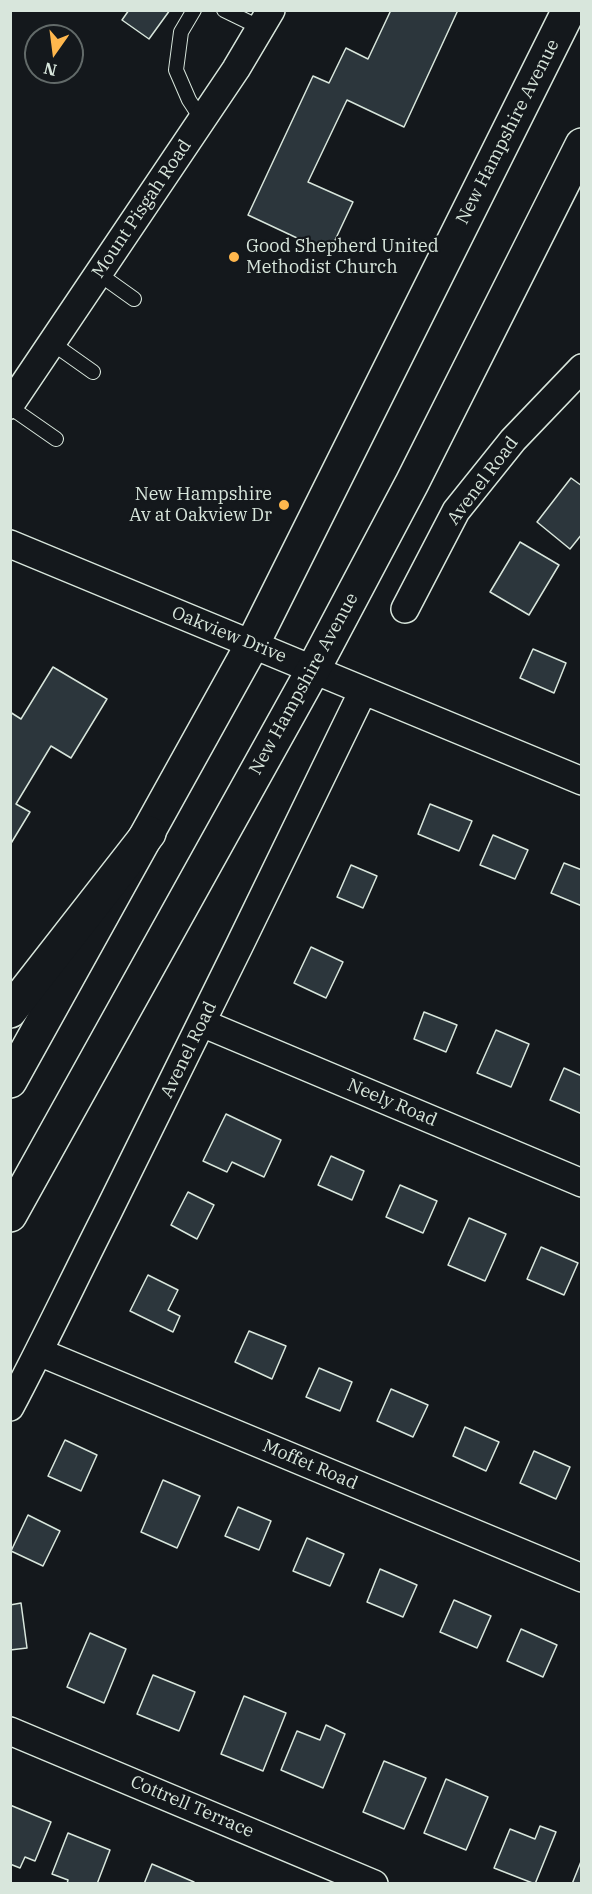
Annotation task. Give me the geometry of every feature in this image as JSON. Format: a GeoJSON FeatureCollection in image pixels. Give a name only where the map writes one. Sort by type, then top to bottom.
{"type":"FeatureCollection","features":[{"type":"Feature","properties":{"kind":"main road","name":"New Hampshire Avenue"},"geometry":{"type":"LineString","coordinates":[[10,1080],[252,645],[569,10]]}},
{"type":"Feature","properties":{"kind":"main road","name":"New Hampshire Avenue"},"geometry":{"type":"LineString","coordinates":[[10,1215],[313,670],[412,483],[582,145]]}},
{"type":"Feature","properties":{"kind":"main road"},"geometry":{"type":"LineString","coordinates":[[10,1011],[149,833]]}},
{"type":"Feature","properties":{"kind":"street","name":"Mount Pisgah Road"},"geometry":{"type":"LineString","coordinates":[[10,406],[236,69],[266,19]]}},
{"type":"Feature","properties":{"kind":"street","name":"Avenel Road"},"geometry":{"type":"LineString","coordinates":[[405,609],[456,512],[513,440],[582,368]]}},
{"type":"Feature","properties":{"kind":"street","name":"Oakview Drive"},"geometry":{"type":"LineString","coordinates":[[10,544],[582,781]]}},
{"type":"Feature","properties":{"kind":"street","name":"Avenel Road"},"geometry":{"type":"LineString","coordinates":[[10,1407],[202,1023],[363,691]]}},
{"type":"Feature","properties":{"kind":"street","name":"Neely Road"},"geometry":{"type":"LineString","coordinates":[[202,1023],[582,1183]]}},
{"type":"Feature","properties":{"kind":"street","name":"Moffet Road"},"geometry":{"type":"LineString","coordinates":[[39,1352],[582,1578]]}},
{"type":"Feature","properties":{"kind":"street","name":"Cottrell Terrace"},"geometry":{"type":"LineString","coordinates":[[10,1731],[374,1884]]}},
{"type":"Feature","properties":{"kind":"lane"},"geometry":{"type":"LineString","coordinates":[[194,10],[181,32],[176,70],[189,100],[202,120]]}},
{"type":"Feature","properties":{"kind":"lane"},"geometry":{"type":"LineString","coordinates":[[224,10],[266,19]]}},
{"type":"Feature","properties":{"kind":"lane"},"geometry":{"type":"LineString","coordinates":[[99,274],[134,299]]}},
{"type":"Feature","properties":{"kind":"lane"},"geometry":{"type":"LineString","coordinates":[[52,343],[93,372]]}},
{"type":"Feature","properties":{"kind":"lane"},"geometry":{"type":"LineString","coordinates":[[10,406],[56,440]]}},
{"type":"Feature","properties":{"kind":"building"},"geometry":{"type":"Polygon","coordinates":[[[129,10],[170,10],[149,39],[122,20],[129,10]]]}},
{"type":"Feature","properties":{"kind":"building"},"geometry":{"type":"Polygon","coordinates":[[[391,10],[458,10],[404,127],[347,100],[308,182],[353,202],[329,253],[248,215],[313,76],[329,83],[346,48],[368,59],[391,10]]]}},
{"type":"Feature","properties":{"kind":"building"},"geometry":{"type":"Polygon","coordinates":[[[571,478],[582,486],[582,534],[570,549],[537,522],[571,478]]]}},
{"type":"Feature","properties":{"kind":"building"},"geometry":{"type":"Polygon","coordinates":[[[520,542],[559,565],[529,615],[490,592],[520,542]]]}},
{"type":"Feature","properties":{"kind":"building"},"geometry":{"type":"Polygon","coordinates":[[[533,649],[566,663],[554,693],[520,678],[533,649]]]}},
{"type":"Feature","properties":{"kind":"building"},"geometry":{"type":"Polygon","coordinates":[[[53,667],[107,699],[71,758],[51,746],[16,804],[30,812],[10,845],[10,712],[21,719],[53,667]]]}},
{"type":"Feature","properties":{"kind":"building"},"geometry":{"type":"Polygon","coordinates":[[[430,804],[472,821],[459,851],[418,834],[430,804]]]}},
{"type":"Feature","properties":{"kind":"building"},"geometry":{"type":"Polygon","coordinates":[[[493,835],[528,850],[515,879],[480,865],[493,835]]]}},
{"type":"Feature","properties":{"kind":"building"},"geometry":{"type":"Polygon","coordinates":[[[564,863],[582,870],[582,906],[551,893],[564,863]]]}},
{"type":"Feature","properties":{"kind":"building"},"geometry":{"type":"Polygon","coordinates":[[[351,865],[377,876],[363,908],[337,897],[351,865]]]}},
{"type":"Feature","properties":{"kind":"building"},"geometry":{"type":"Polygon","coordinates":[[[311,947],[343,962],[326,998],[294,983],[311,947]]]}},
{"type":"Feature","properties":{"kind":"building"},"geometry":{"type":"Polygon","coordinates":[[[424,1012],[457,1025],[446,1052],[414,1039],[424,1012]]]}},
{"type":"Feature","properties":{"kind":"building"},"geometry":{"type":"Polygon","coordinates":[[[496,1030],[529,1044],[511,1087],[477,1073],[496,1030]]]}},
{"type":"Feature","properties":{"kind":"building"},"geometry":{"type":"Polygon","coordinates":[[[564,1068],[582,1076],[582,1114],[550,1100],[564,1068]]]}},
{"type":"Feature","properties":{"kind":"building"},"geometry":{"type":"Polygon","coordinates":[[[226,1114],[281,1140],[264,1177],[232,1162],[227,1172],[203,1161],[226,1114]]]}},
{"type":"Feature","properties":{"kind":"building"},"geometry":{"type":"Polygon","coordinates":[[[331,1156],[364,1171],[352,1200],[318,1185],[331,1156]]]}},
{"type":"Feature","properties":{"kind":"building"},"geometry":{"type":"Polygon","coordinates":[[[400,1185],[437,1201],[423,1233],[386,1217],[400,1185]]]}},
{"type":"Feature","properties":{"kind":"building"},"geometry":{"type":"Polygon","coordinates":[[[188,1192],[214,1205],[197,1239],[171,1225],[188,1192]]]}},
{"type":"Feature","properties":{"kind":"building"},"geometry":{"type":"Polygon","coordinates":[[[469,1218],[506,1234],[485,1281],[448,1265],[469,1218]]]}},
{"type":"Feature","properties":{"kind":"building"},"geometry":{"type":"Polygon","coordinates":[[[541,1247],[578,1263],[564,1295],[527,1279],[541,1247]]]}},
{"type":"Feature","properties":{"kind":"building"},"geometry":{"type":"Polygon","coordinates":[[[148,1275],[178,1290],[168,1310],[180,1316],[173,1332],[130,1311],[148,1275]]]}},
{"type":"Feature","properties":{"kind":"building"},"geometry":{"type":"Polygon","coordinates":[[[249,1331],[286,1346],[272,1379],[235,1362],[249,1331]]]}},
{"type":"Feature","properties":{"kind":"building"},"geometry":{"type":"Polygon","coordinates":[[[319,1368],[352,1382],[340,1411],[306,1397],[319,1368]]]}},
{"type":"Feature","properties":{"kind":"building"},"geometry":{"type":"Polygon","coordinates":[[[391,1389],[428,1405],[413,1437],[377,1421],[391,1389]]]}},
{"type":"Feature","properties":{"kind":"building"},"geometry":{"type":"Polygon","coordinates":[[[465,1427],[499,1442],[486,1471],[453,1456],[465,1427]]]}},
{"type":"Feature","properties":{"kind":"building"},"geometry":{"type":"Polygon","coordinates":[[[65,1440],[97,1455],[81,1491],[48,1476],[65,1440]]]}},
{"type":"Feature","properties":{"kind":"building"},"geometry":{"type":"Polygon","coordinates":[[[534,1451],[570,1467],[556,1499],[520,1483],[534,1451]]]}},
{"type":"Feature","properties":{"kind":"building"},"geometry":{"type":"Polygon","coordinates":[[[163,1480],[200,1496],[177,1548],[141,1532],[163,1480]]]}},
{"type":"Feature","properties":{"kind":"building"},"geometry":{"type":"Polygon","coordinates":[[[238,1507],[271,1521],[259,1550],[225,1536],[238,1507]]]}},
{"type":"Feature","properties":{"kind":"building"},"geometry":{"type":"Polygon","coordinates":[[[28,1515],[60,1531],[43,1566],[11,1551],[28,1515]]]}},
{"type":"Feature","properties":{"kind":"building"},"geometry":{"type":"Polygon","coordinates":[[[307,1538],[344,1554],[330,1586],[293,1571],[307,1538]]]}},
{"type":"Feature","properties":{"kind":"building"},"geometry":{"type":"Polygon","coordinates":[[[380,1569],[417,1585],[403,1617],[367,1602],[380,1569]]]}},
{"type":"Feature","properties":{"kind":"building"},"geometry":{"type":"Polygon","coordinates":[[[454,1600],[491,1616],[477,1648],[440,1632],[454,1600]]]}},
{"type":"Feature","properties":{"kind":"building"},"geometry":{"type":"Polygon","coordinates":[[[21,1603],[27,1648],[10,1650],[10,1605],[21,1603]]]}},
{"type":"Feature","properties":{"kind":"building"},"geometry":{"type":"Polygon","coordinates":[[[521,1629],[557,1645],[543,1677],[507,1661],[521,1629]]]}},
{"type":"Feature","properties":{"kind":"building"},"geometry":{"type":"Polygon","coordinates":[[[90,1633],[126,1649],[104,1703],[67,1687],[90,1633]]]}},
{"type":"Feature","properties":{"kind":"building"},"geometry":{"type":"Polygon","coordinates":[[[153,1675],[195,1692],[179,1731],[137,1714],[153,1675]]]}},
{"type":"Feature","properties":{"kind":"building"},"geometry":{"type":"Polygon","coordinates":[[[244,1696],[286,1713],[263,1771],[221,1754],[244,1696]]]}},
{"type":"Feature","properties":{"kind":"building"},"geometry":{"type":"Polygon","coordinates":[[[326,1725],[345,1734],[323,1788],[281,1770],[297,1731],[320,1740],[326,1725]]]}},
{"type":"Feature","properties":{"kind":"building"},"geometry":{"type":"Polygon","coordinates":[[[384,1761],[426,1778],[404,1829],[363,1812],[384,1761]]]}},
{"type":"Feature","properties":{"kind":"building"},"geometry":{"type":"Polygon","coordinates":[[[446,1779],[488,1797],[466,1850],[424,1833],[446,1779]]]}},
{"type":"Feature","properties":{"kind":"building"},"geometry":{"type":"Polygon","coordinates":[[[10,1805],[51,1822],[35,1861],[25,1857],[20,1868],[10,1864],[10,1805]]]}},
{"type":"Feature","properties":{"kind":"building"},"geometry":{"type":"Polygon","coordinates":[[[540,1826],[556,1832],[535,1884],[494,1868],[510,1829],[535,1839],[540,1826]]]}},
{"type":"Feature","properties":{"kind":"building"},"geometry":{"type":"Polygon","coordinates":[[[68,1833],[110,1850],[97,1884],[67,1884],[68,1880],[52,1874],[68,1833]]]}},
{"type":"Feature","properties":{"kind":"building"},"geometry":{"type":"Polygon","coordinates":[[[582,1859],[582,1884],[572,1884],[582,1859]]]}},
{"type":"Feature","properties":{"kind":"building"},"geometry":{"type":"Polygon","coordinates":[[[152,1864],[194,1882],[193,1884],[144,1884],[152,1864]]]}},
{"type":"Feature","properties":{"kind":"place","name":"Good Shepherd United Methodist Church"},"geometry":{"type":"Point","coordinates":[234,257]}},
{"type":"Feature","properties":{"kind":"place","name":"New Hampshire Av at Oakview Dr"},"geometry":{"type":"Point","coordinates":[284,505]}}]}
